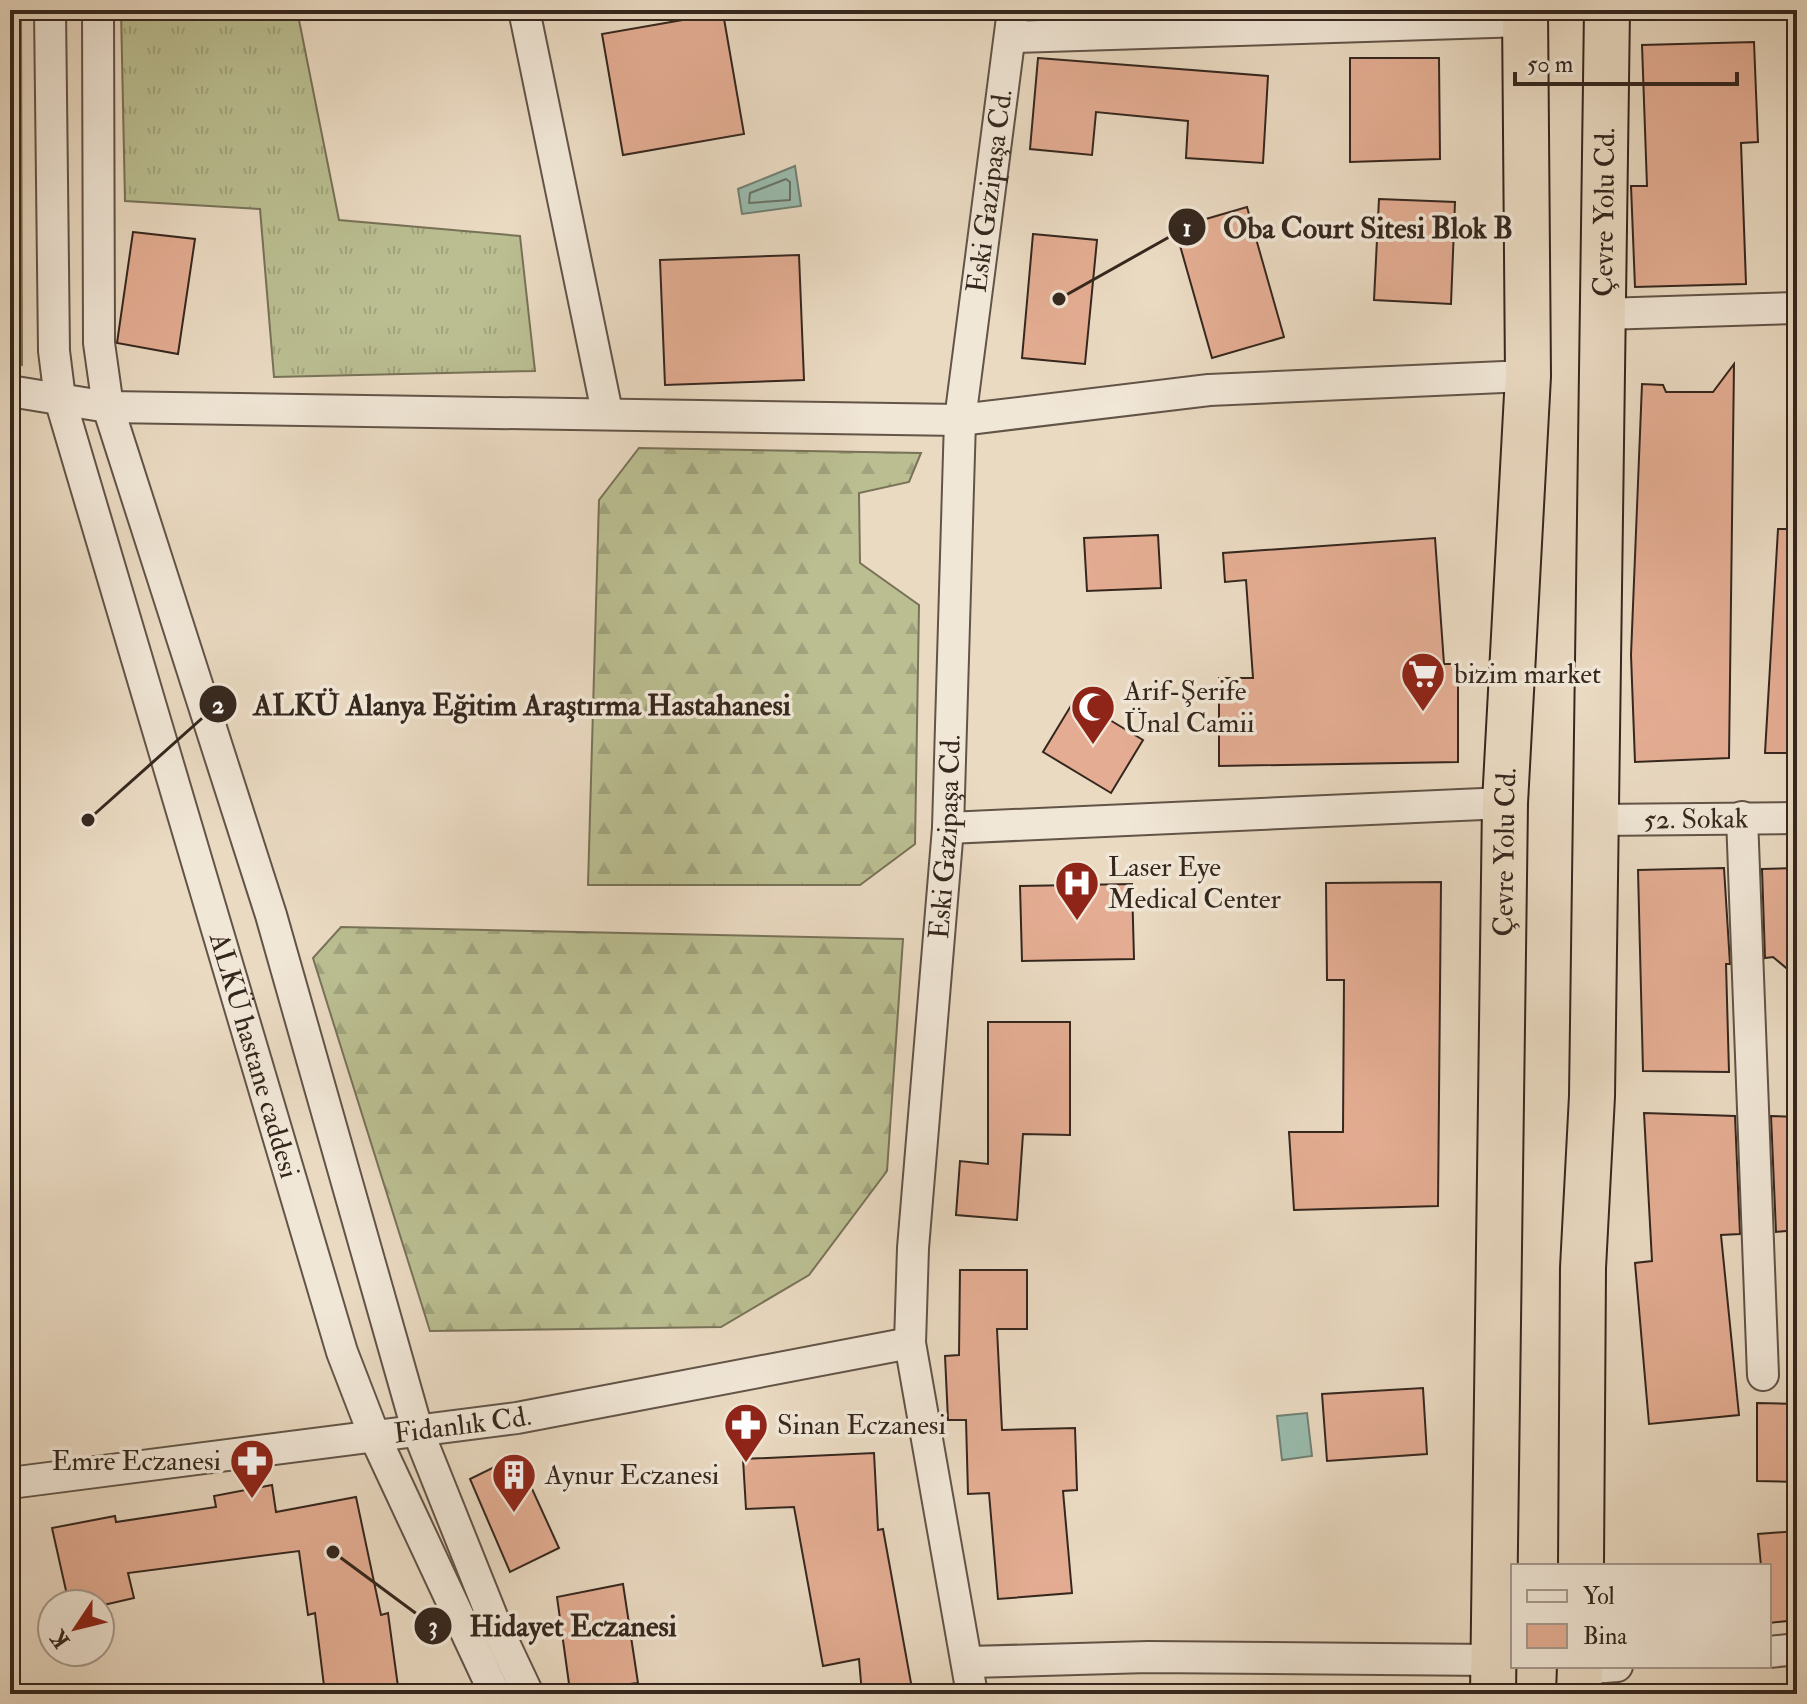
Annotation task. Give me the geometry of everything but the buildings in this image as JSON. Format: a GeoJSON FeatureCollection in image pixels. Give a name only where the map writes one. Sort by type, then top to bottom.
{"type":"FeatureCollection","features":[{"type":"Feature","properties":{"kind":"highway","name":"Çevre Yolu Cd."},"geometry":{"type":"LineString","coordinates":[[1581,1564],[1583,1268],[1592,1096],[1607,10]]}},
{"type":"Feature","properties":{"kind":"highway","name":"Çevre Yolu Cd."},"geometry":{"type":"LineString","coordinates":[[1492,1677],[1505,803],[1528,376],[1524,16]]}},
{"type":"Feature","properties":{"kind":"street","name":"ALKÜ hastane caddesi"},"geometry":{"type":"LineString","coordinates":[[50,10],[54,351],[60,399],[342,1352],[374,1435],[495,1694]]}},
{"type":"Feature","properties":{"kind":"street"},"geometry":{"type":"LineString","coordinates":[[98,10],[99,343],[108,407],[271,915],[417,1429],[495,1624],[528,1694]]}},
{"type":"Feature","properties":{"kind":"street"},"geometry":{"type":"LineString","coordinates":[[524,10],[607,412]]}},
{"type":"Feature","properties":{"kind":"street"},"geometry":{"type":"LineString","coordinates":[[1013,23],[1524,16]]}},
{"type":"Feature","properties":{"kind":"street","name":"Eski Gazipaşa Cd."},"geometry":{"type":"LineString","coordinates":[[972,1694],[969,1662],[944,1549],[910,1343],[913,1248],[948,828],[960,420],[1013,23]]}},
{"type":"Feature","properties":{"kind":"street"},"geometry":{"type":"LineString","coordinates":[[1603,314],[1797,308]]}},
{"type":"Feature","properties":{"kind":"street"},"geometry":{"type":"LineString","coordinates":[[10,391],[108,407],[607,412],[960,420],[1209,390],[1528,376]]}},
{"type":"Feature","properties":{"kind":"street"},"geometry":{"type":"LineString","coordinates":[[948,828],[1505,803]]}},
{"type":"Feature","properties":{"kind":"street"},"geometry":{"type":"LineString","coordinates":[[1742,817],[1763,1375]]}},
{"type":"Feature","properties":{"kind":"street","name":"52. Sokak"},"geometry":{"type":"LineString","coordinates":[[1596,820],[1797,818]]}},
{"type":"Feature","properties":{"kind":"street","name":"Fidanlık Cd."},"geometry":{"type":"LineString","coordinates":[[10,1483],[517,1418],[910,1343]]}},
{"type":"Feature","properties":{"kind":"street"},"geometry":{"type":"LineString","coordinates":[[1771,1652],[1797,1649]]}},
{"type":"Feature","properties":{"kind":"street"},"geometry":{"type":"LineString","coordinates":[[969,1662],[1148,1657],[1492,1677]]}},
{"type":"Feature","properties":{"kind":"green space"},"geometry":{"type":"Polygon","coordinates":[[[10,10],[21,10],[22,365],[10,362],[10,10]]]}},
{"type":"Feature","properties":{"kind":"green space"},"geometry":{"type":"Polygon","coordinates":[[[121,10],[297,10],[339,220],[520,236],[535,371],[274,377],[260,209],[125,201],[121,10]]]}},
{"type":"Feature","properties":{"kind":"green space"},"geometry":{"type":"Polygon","coordinates":[[[639,448],[921,453],[909,482],[859,493],[860,563],[919,605],[915,844],[860,885],[588,885],[599,500],[639,448]]]}},
{"type":"Feature","properties":{"kind":"green space"},"geometry":{"type":"Polygon","coordinates":[[[341,927],[903,939],[887,1171],[809,1275],[721,1327],[430,1331],[313,958],[341,927]]]}},
{"type":"Feature","properties":{"kind":"water"},"geometry":{"type":"Polygon","coordinates":[[[795,166],[801,206],[742,214],[738,189],[795,166]]]}},
{"type":"Feature","properties":{"kind":"water"},"geometry":{"type":"Polygon","coordinates":[[[1307,1413],[1312,1456],[1282,1460],[1277,1416],[1307,1413]]]}},
{"type":"Feature","properties":{"kind":"place","name":"Oba Court Sitesi Blok B"},"geometry":{"type":"Point","coordinates":[1059,299]}},
{"type":"Feature","properties":{"kind":"place","name":"bizim market"},"geometry":{"type":"Point","coordinates":[1423,713]}},
{"type":"Feature","properties":{"kind":"place","name":"Arif-Şerife Ünal Camii"},"geometry":{"type":"Point","coordinates":[1093,746]}},
{"type":"Feature","properties":{"kind":"place","name":"ALKÜ Alanya Eğitim Araştırma Hastahanesi"},"geometry":{"type":"Point","coordinates":[88,820]}},
{"type":"Feature","properties":{"kind":"place","name":"Laser Eye Medical Center"},"geometry":{"type":"Point","coordinates":[1077,922]}},
{"type":"Feature","properties":{"kind":"place","name":"Sinan Eczanesi"},"geometry":{"type":"Point","coordinates":[746,1464]}},
{"type":"Feature","properties":{"kind":"place","name":"Emre Eczanesi"},"geometry":{"type":"Point","coordinates":[252,1500]}},
{"type":"Feature","properties":{"kind":"place","name":"Aynur Eczanesi"},"geometry":{"type":"Point","coordinates":[514,1514]}},
{"type":"Feature","properties":{"kind":"place","name":"Hidayet Eczanesi"},"geometry":{"type":"Point","coordinates":[333,1552]}}]}
